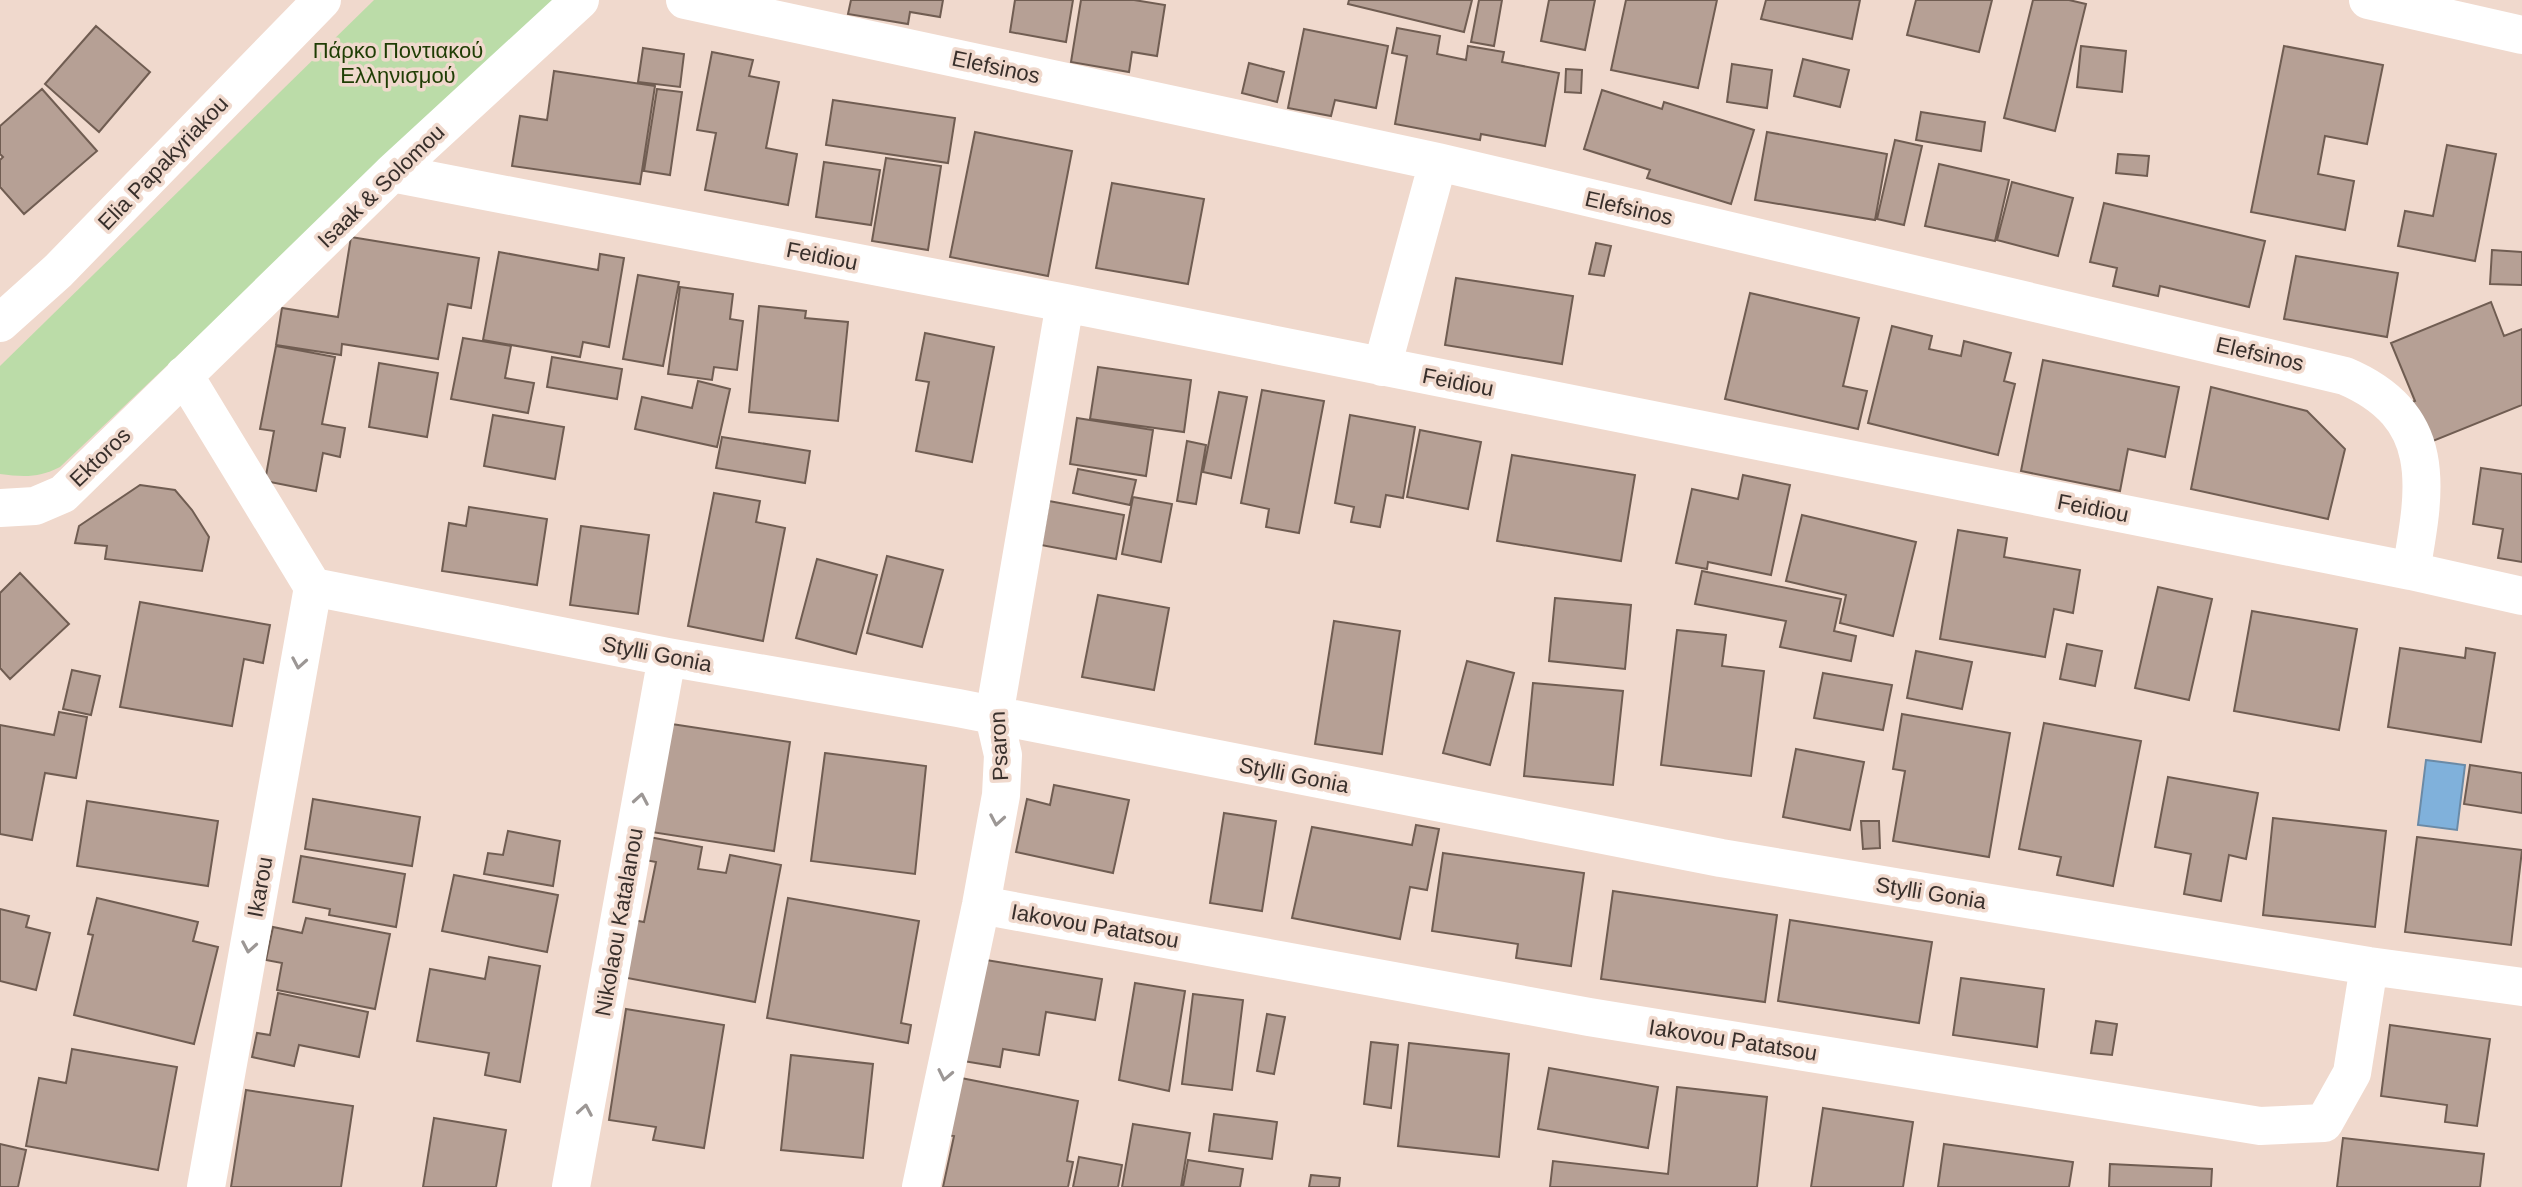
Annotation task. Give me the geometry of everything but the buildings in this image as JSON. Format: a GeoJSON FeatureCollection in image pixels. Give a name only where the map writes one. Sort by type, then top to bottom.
{"type":"FeatureCollection","features":[{"type":"Feature","properties":{"kind":"street","name":"Elia Papakyriakou"},"geometry":{"type":"LineString","coordinates":[[0,323],[58,271],[322,0]]}},
{"type":"Feature","properties":{"kind":"street","name":"Isaak & Solomou"},"geometry":{"type":"LineString","coordinates":[[184,375],[392,173],[580,0]]}},
{"type":"Feature","properties":{"kind":"street","name":"Elefsinos"},"geometry":{"type":"LineString","coordinates":[[685,0],[1438,162],[2345,376],[2364,384],[2394,406],[2418,453],[2423,477],[2422,505],[2411,571]]}},
{"type":"Feature","properties":{"kind":"street"},"geometry":{"type":"LineString","coordinates":[[2368,0],[2522,35]]}},
{"type":"Feature","properties":{"kind":"street"},"geometry":{"type":"LineString","coordinates":[[1382,367],[1438,162]]}},
{"type":"Feature","properties":{"kind":"street","name":"Feidiou"},"geometry":{"type":"LineString","coordinates":[[392,173],[1065,303],[2411,571],[2522,596]]}},
{"type":"Feature","properties":{"kind":"street","name":"Psaron"},"geometry":{"type":"LineString","coordinates":[[921,1187],[1001,795],[1003,755],[994,716],[1065,303]]}},
{"type":"Feature","properties":{"kind":"street"},"geometry":{"type":"LineString","coordinates":[[184,375],[313,587]]}},
{"type":"Feature","properties":{"kind":"street","name":"Ektoros"},"geometry":{"type":"LineString","coordinates":[[0,508],[35,506],[63,494],[184,375]]}},
{"type":"Feature","properties":{"kind":"street","name":"Stylli Gonia"},"geometry":{"type":"LineString","coordinates":[[313,587],[1721,858],[2369,966],[2522,987]]}},
{"type":"Feature","properties":{"kind":"street","name":"Ikarou"},"geometry":{"type":"LineString","coordinates":[[206,1187],[313,587]]}},
{"type":"Feature","properties":{"kind":"street","name":"Nikolaou Katalanou"},"geometry":{"type":"LineString","coordinates":[[571,1187],[667,657]]}},
{"type":"Feature","properties":{"kind":"street","name":"Iakovou Patatsou"},"geometry":{"type":"LineString","coordinates":[[981,905],[1589,1017],[2260,1126],[2324,1123],[2352,1073],[2369,966]]}},
{"type":"Feature","properties":{"kind":"green space","name":"Πάρκο Ποντιακού Ελληνισμού"},"geometry":{"type":"Polygon","coordinates":[[[374,0],[553,0],[60,467],[31,476],[0,474],[0,366],[374,0]]]}},
{"type":"Feature","properties":{"kind":"water"},"geometry":{"type":"Polygon","coordinates":[[[2426,760],[2465,765],[2457,830],[2418,825],[2426,760]]]}}]}
